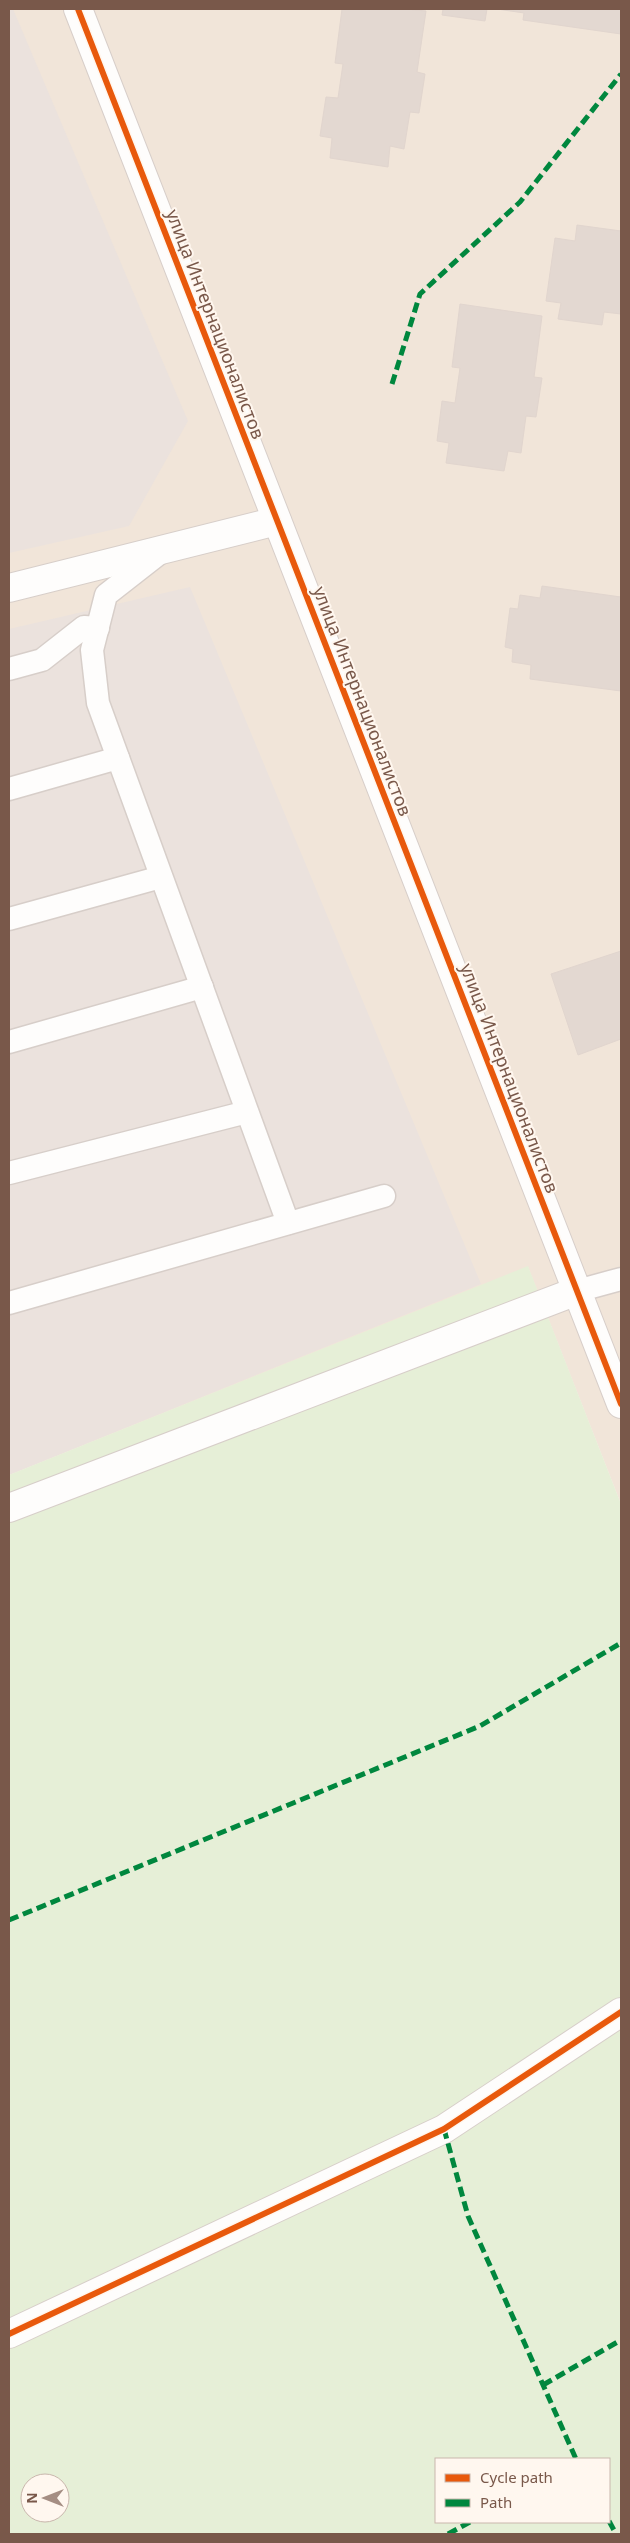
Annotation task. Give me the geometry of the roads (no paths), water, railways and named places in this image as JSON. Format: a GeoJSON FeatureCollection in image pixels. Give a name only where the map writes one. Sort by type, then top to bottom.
{"type":"FeatureCollection","features":[{"type":"Feature","properties":{"kind":"street","name":"улица Интернационалистов"},"geometry":{"type":"LineString","coordinates":[[78,9],[621,1404]]}},
{"type":"Feature","properties":{"kind":"street"},"geometry":{"type":"LineString","coordinates":[[9,588],[277,521]]}},
{"type":"Feature","properties":{"kind":"street"},"geometry":{"type":"LineString","coordinates":[[9,1508],[577,1291]]}},
{"type":"Feature","properties":{"kind":"street"},"geometry":{"type":"LineString","coordinates":[[9,2334],[444,2129],[621,2012]]}},
{"type":"Feature","properties":{"kind":"lane"},"geometry":{"type":"LineString","coordinates":[[166,549],[106,594],[92,650],[98,704],[288,1223]]}},
{"type":"Feature","properties":{"kind":"lane"},"geometry":{"type":"LineString","coordinates":[[9,669],[42,660],[84,627],[98,628]]}},
{"type":"Feature","properties":{"kind":"lane"},"geometry":{"type":"LineString","coordinates":[[9,789],[118,758]]}},
{"type":"Feature","properties":{"kind":"lane"},"geometry":{"type":"LineString","coordinates":[[9,919],[161,876]]}},
{"type":"Feature","properties":{"kind":"lane"},"geometry":{"type":"LineString","coordinates":[[9,1042],[202,987]]}},
{"type":"Feature","properties":{"kind":"lane"},"geometry":{"type":"LineString","coordinates":[[9,1173],[247,1112]]}},
{"type":"Feature","properties":{"kind":"lane"},"geometry":{"type":"LineString","coordinates":[[9,1303],[384,1196]]}},
{"type":"Feature","properties":{"kind":"lane"},"geometry":{"type":"LineString","coordinates":[[577,1291],[621,1279]]}}]}
